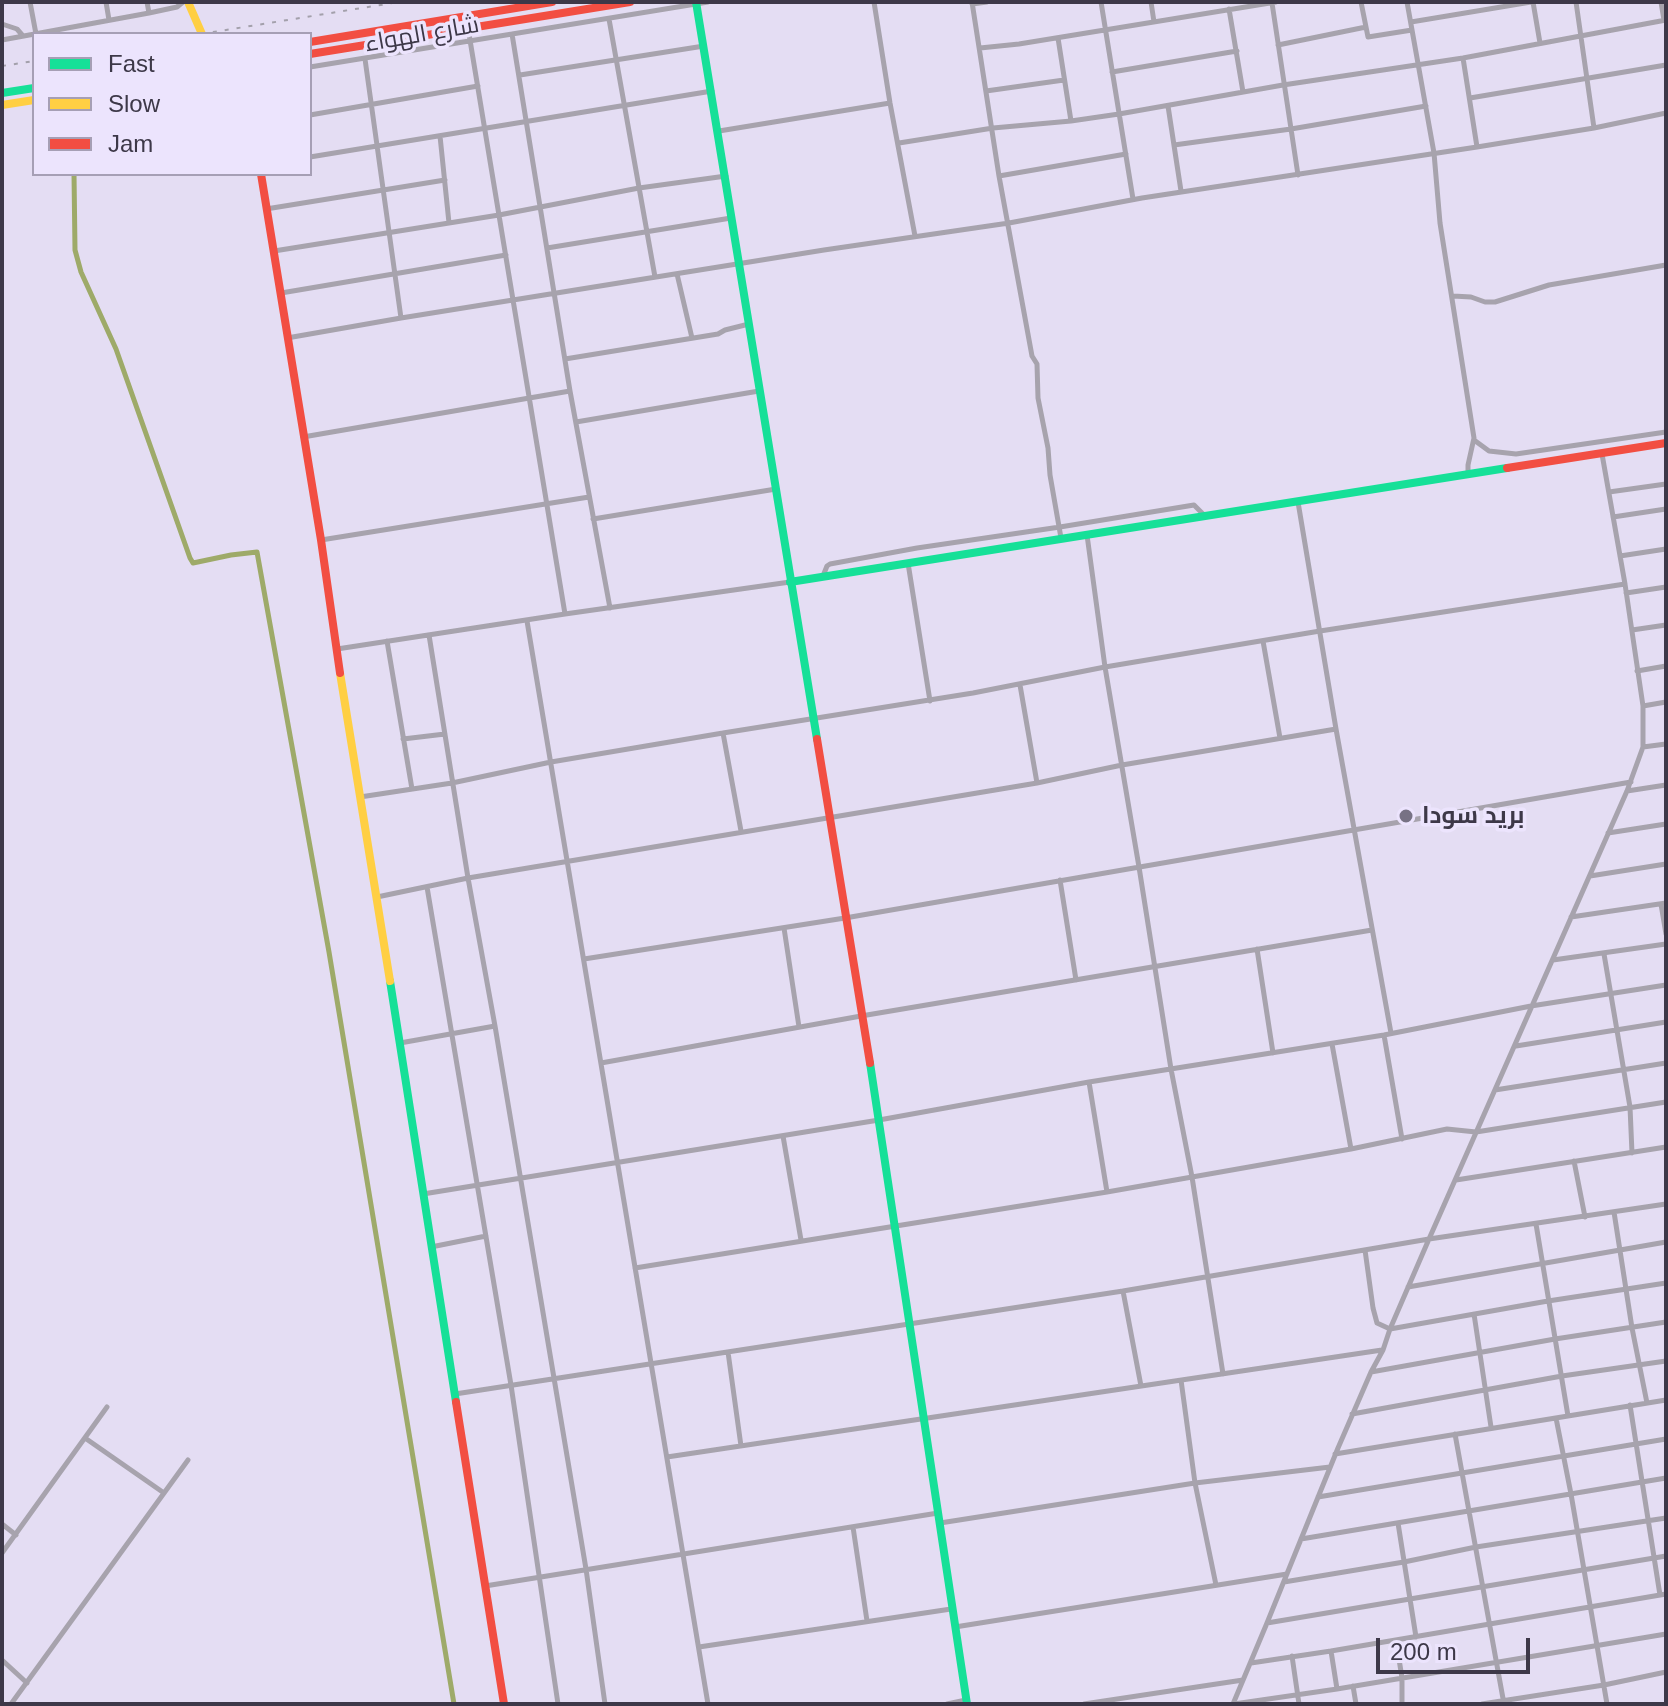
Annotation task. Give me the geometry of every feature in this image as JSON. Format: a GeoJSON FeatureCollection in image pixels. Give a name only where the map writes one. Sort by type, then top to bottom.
{"type":"FeatureCollection","features":[{"type":"Feature","properties":{"kind":"main road"},"geometry":{"type":"LineString","coordinates":[[185,2],[201,32]]}},
{"type":"Feature","properties":{"kind":"main road","name":"شارع الهواء"},"geometry":{"type":"LineString","coordinates":[[312,42],[552,2]]}},
{"type":"Feature","properties":{"kind":"main road","name":"شارع الهواء"},"geometry":{"type":"LineString","coordinates":[[312,54],[630,2]]}},
{"type":"Feature","properties":{"kind":"main road"},"geometry":{"type":"LineString","coordinates":[[696,3],[879,1120],[966,1702]]}},
{"type":"Feature","properties":{"kind":"main road"},"geometry":{"type":"LineString","coordinates":[[2,93],[32,88]]}},
{"type":"Feature","properties":{"kind":"main road"},"geometry":{"type":"LineString","coordinates":[[2,105],[32,100]]}},
{"type":"Feature","properties":{"kind":"main road"},"geometry":{"type":"LineString","coordinates":[[261,176],[504,1704]]}},
{"type":"Feature","properties":{"kind":"main road"},"geometry":{"type":"LineString","coordinates":[[790,582],[1666,443]]}},
{"type":"Feature","properties":{"kind":"street"},"geometry":{"type":"LineString","coordinates":[[30,2],[36,32]]}},
{"type":"Feature","properties":{"kind":"street"},"geometry":{"type":"LineString","coordinates":[[106,2],[109,20]]}},
{"type":"Feature","properties":{"kind":"street"},"geometry":{"type":"LineString","coordinates":[[147,2],[149,13]]}},
{"type":"Feature","properties":{"kind":"street"},"geometry":{"type":"LineString","coordinates":[[46,32],[177,7],[185,2]]}},
{"type":"Feature","properties":{"kind":"street"},"geometry":{"type":"LineString","coordinates":[[312,67],[708,2]]}},
{"type":"Feature","properties":{"kind":"street"},"geometry":{"type":"LineString","coordinates":[[874,2],[915,236]]}},
{"type":"Feature","properties":{"kind":"street"},"geometry":{"type":"LineString","coordinates":[[987,2],[972,3],[999,176],[1032,356],[1037,364],[1041,422],[1048,448],[1061,539]]}},
{"type":"Feature","properties":{"kind":"street"},"geometry":{"type":"LineString","coordinates":[[1101,2],[1133,199]]}},
{"type":"Feature","properties":{"kind":"street"},"geometry":{"type":"LineString","coordinates":[[1151,2],[1154,22]]}},
{"type":"Feature","properties":{"kind":"street"},"geometry":{"type":"LineString","coordinates":[[980,48],[1273,2],[1298,175]]}},
{"type":"Feature","properties":{"kind":"street"},"geometry":{"type":"LineString","coordinates":[[1361,2],[1368,37],[1412,30]]}},
{"type":"Feature","properties":{"kind":"street"},"geometry":{"type":"LineString","coordinates":[[1407,2],[1434,153],[1440,223],[1474,440],[1468,474]]}},
{"type":"Feature","properties":{"kind":"street"},"geometry":{"type":"LineString","coordinates":[[1411,22],[1532,2],[1540,43]]}},
{"type":"Feature","properties":{"kind":"street"},"geometry":{"type":"LineString","coordinates":[[1576,2],[1594,128]]}},
{"type":"Feature","properties":{"kind":"street"},"geometry":{"type":"LineString","coordinates":[[899,143],[993,128],[1119,114],[1463,58],[1665,20],[1661,2]]}},
{"type":"Feature","properties":{"kind":"street"},"geometry":{"type":"LineString","coordinates":[[1229,9],[1243,92]]}},
{"type":"Feature","properties":{"kind":"street"},"geometry":{"type":"LineString","coordinates":[[609,19],[655,277]]}},
{"type":"Feature","properties":{"kind":"street"},"geometry":{"type":"LineString","coordinates":[[2,24],[17,29],[23,36]]}},
{"type":"Feature","properties":{"kind":"street"},"geometry":{"type":"LineString","coordinates":[[468,27],[565,614]]}},
{"type":"Feature","properties":{"kind":"street"},"geometry":{"type":"LineString","coordinates":[[1278,45],[1366,27]]}},
{"type":"Feature","properties":{"kind":"street"},"geometry":{"type":"LineString","coordinates":[[512,34],[570,391],[610,608]]}},
{"type":"Feature","properties":{"kind":"street"},"geometry":{"type":"LineString","coordinates":[[2,40],[32,35]]}},
{"type":"Feature","properties":{"kind":"street"},"geometry":{"type":"LineString","coordinates":[[1058,38],[1071,121]]}},
{"type":"Feature","properties":{"kind":"street"},"geometry":{"type":"LineString","coordinates":[[520,75],[704,46]]}},
{"type":"Feature","properties":{"kind":"street"},"geometry":{"type":"LineString","coordinates":[[1112,72],[1237,51]]}},
{"type":"Feature","properties":{"kind":"street"},"geometry":{"type":"LineString","coordinates":[[1463,58],[1477,147]]}},
{"type":"Feature","properties":{"kind":"street"},"geometry":{"type":"LineString","coordinates":[[365,59],[401,318]]}},
{"type":"Feature","properties":{"kind":"street"},"geometry":{"type":"LineString","coordinates":[[1470,98],[1666,65]]}},
{"type":"Feature","properties":{"kind":"street"},"geometry":{"type":"LineString","coordinates":[[986,91],[1064,80]]}},
{"type":"Feature","properties":{"kind":"street"},"geometry":{"type":"LineString","coordinates":[[312,115],[478,86]]}},
{"type":"Feature","properties":{"kind":"street"},"geometry":{"type":"LineString","coordinates":[[312,157],[712,91]]}},
{"type":"Feature","properties":{"kind":"street"},"geometry":{"type":"LineString","coordinates":[[719,131],[890,103]]}},
{"type":"Feature","properties":{"kind":"street"},"geometry":{"type":"LineString","coordinates":[[1168,106],[1181,191]]}},
{"type":"Feature","properties":{"kind":"street"},"geometry":{"type":"LineString","coordinates":[[1174,145],[1426,106]]}},
{"type":"Feature","properties":{"kind":"street"},"geometry":{"type":"LineString","coordinates":[[287,338],[1009,223],[1181,191],[1594,128],[1666,113]]}},
{"type":"Feature","properties":{"kind":"street"},"geometry":{"type":"LineString","coordinates":[[440,136],[449,223]]}},
{"type":"Feature","properties":{"kind":"street"},"geometry":{"type":"LineString","coordinates":[[999,176],[1126,154]]}},
{"type":"Feature","properties":{"kind":"street"},"geometry":{"type":"LineString","coordinates":[[273,251],[726,176]]}},
{"type":"Feature","properties":{"kind":"street"},"geometry":{"type":"LineString","coordinates":[[266,209],[445,180]]}},
{"type":"Feature","properties":{"kind":"street"},"geometry":{"type":"LineString","coordinates":[[547,248],[732,218]]}},
{"type":"Feature","properties":{"kind":"street"},"geometry":{"type":"LineString","coordinates":[[280,293],[506,255]]}},
{"type":"Feature","properties":{"kind":"street"},"geometry":{"type":"LineString","coordinates":[[1453,296],[1495,302],[1549,285],[1666,265]]}},
{"type":"Feature","properties":{"kind":"street"},"geometry":{"type":"LineString","coordinates":[[677,274],[692,338]]}},
{"type":"Feature","properties":{"kind":"street"},"geometry":{"type":"LineString","coordinates":[[565,359],[718,334],[750,324]]}},
{"type":"Feature","properties":{"kind":"street"},"geometry":{"type":"LineString","coordinates":[[303,437],[570,391]]}},
{"type":"Feature","properties":{"kind":"street"},"geometry":{"type":"LineString","coordinates":[[576,422],[760,391]]}},
{"type":"Feature","properties":{"kind":"street"},"geometry":{"type":"LineString","coordinates":[[1474,440],[1489,451],[1516,454],[1666,432]]}},
{"type":"Feature","properties":{"kind":"street"},"geometry":{"type":"LineString","coordinates":[[1602,454],[1643,706],[1643,747],[1631,782],[1383,1350],[1352,1414],[1233,1704],[1666,1634]]}},
{"type":"Feature","properties":{"kind":"street"},"geometry":{"type":"LineString","coordinates":[[1609,492],[1666,484]]}},
{"type":"Feature","properties":{"kind":"street"},"geometry":{"type":"LineString","coordinates":[[593,519],[776,489]]}},
{"type":"Feature","properties":{"kind":"street"},"geometry":{"type":"LineString","coordinates":[[321,540],[589,497]]}},
{"type":"Feature","properties":{"kind":"street"},"geometry":{"type":"LineString","coordinates":[[1298,501],[1372,930],[1402,1139]]}},
{"type":"Feature","properties":{"kind":"street"},"geometry":{"type":"LineString","coordinates":[[823,577],[827,566],[842,561],[917,548],[1194,505],[1205,516]]}},
{"type":"Feature","properties":{"kind":"street"},"geometry":{"type":"LineString","coordinates":[[1613,517],[1666,509]]}},
{"type":"Feature","properties":{"kind":"street"},"geometry":{"type":"LineString","coordinates":[[1087,535],[1105,667],[1223,1374]]}},
{"type":"Feature","properties":{"kind":"street"},"geometry":{"type":"LineString","coordinates":[[1620,556],[1666,549]]}},
{"type":"Feature","properties":{"kind":"street"},"geometry":{"type":"LineString","coordinates":[[908,563],[930,701]]}},
{"type":"Feature","properties":{"kind":"street"},"geometry":{"type":"LineString","coordinates":[[336,650],[790,582]]}},
{"type":"Feature","properties":{"kind":"street"},"geometry":{"type":"LineString","coordinates":[[360,797],[723,733],[930,701],[1105,667],[1625,584]]}},
{"type":"Feature","properties":{"kind":"street"},"geometry":{"type":"LineString","coordinates":[[1626,593],[1666,587]]}},
{"type":"Feature","properties":{"kind":"street"},"geometry":{"type":"LineString","coordinates":[[527,621],[708,1704]]}},
{"type":"Feature","properties":{"kind":"street"},"geometry":{"type":"LineString","coordinates":[[1632,630],[1666,625]]}},
{"type":"Feature","properties":{"kind":"street"},"geometry":{"type":"LineString","coordinates":[[429,635],[586,1569],[605,1704]]}},
{"type":"Feature","properties":{"kind":"street"},"geometry":{"type":"LineString","coordinates":[[387,641],[412,789]]}},
{"type":"Feature","properties":{"kind":"street"},"geometry":{"type":"LineString","coordinates":[[1263,641],[1280,738]]}},
{"type":"Feature","properties":{"kind":"street"},"geometry":{"type":"LineString","coordinates":[[1637,671],[1666,666]]}},
{"type":"Feature","properties":{"kind":"street"},"geometry":{"type":"LineString","coordinates":[[1020,685],[1037,783]]}},
{"type":"Feature","properties":{"kind":"street"},"geometry":{"type":"LineString","coordinates":[[1643,706],[1666,702]]}},
{"type":"Feature","properties":{"kind":"street"},"geometry":{"type":"LineString","coordinates":[[377,897],[468,878],[1037,783],[1122,765],[1336,729]]}},
{"type":"Feature","properties":{"kind":"street"},"geometry":{"type":"LineString","coordinates":[[723,733],[741,831]]}},
{"type":"Feature","properties":{"kind":"street"},"geometry":{"type":"LineString","coordinates":[[403,739],[445,734]]}},
{"type":"Feature","properties":{"kind":"street"},"geometry":{"type":"LineString","coordinates":[[1643,747],[1666,744]]}},
{"type":"Feature","properties":{"kind":"street"},"geometry":{"type":"LineString","coordinates":[[584,959],[845,918],[1631,782]]}},
{"type":"Feature","properties":{"kind":"street"},"geometry":{"type":"LineString","coordinates":[[1627,791],[1666,785]]}},
{"type":"Feature","properties":{"kind":"street"},"geometry":{"type":"LineString","coordinates":[[1608,833],[1666,824]]}},
{"type":"Feature","properties":{"kind":"street"},"geometry":{"type":"LineString","coordinates":[[1589,876],[1666,864]]}},
{"type":"Feature","properties":{"kind":"street"},"geometry":{"type":"LineString","coordinates":[[1060,880],[1076,980]]}},
{"type":"Feature","properties":{"kind":"street"},"geometry":{"type":"LineString","coordinates":[[427,887],[511,1385],[558,1704]]}},
{"type":"Feature","properties":{"kind":"street"},"geometry":{"type":"LineString","coordinates":[[1570,917],[1663,904],[1666,934]]}},
{"type":"Feature","properties":{"kind":"street"},"geometry":{"type":"LineString","coordinates":[[784,928],[799,1027]]}},
{"type":"Feature","properties":{"kind":"street"},"geometry":{"type":"LineString","coordinates":[[601,1063],[1372,930]]}},
{"type":"Feature","properties":{"kind":"street"},"geometry":{"type":"LineString","coordinates":[[1553,960],[1666,944]]}},
{"type":"Feature","properties":{"kind":"street"},"geometry":{"type":"LineString","coordinates":[[1257,949],[1273,1053]]}},
{"type":"Feature","properties":{"kind":"street"},"geometry":{"type":"LineString","coordinates":[[1604,954],[1630,1107],[1632,1153]]}},
{"type":"Feature","properties":{"kind":"street"},"geometry":{"type":"LineString","coordinates":[[422,1194],[1332,1044],[1531,1006],[1666,985]]}},
{"type":"Feature","properties":{"kind":"street"},"geometry":{"type":"LineString","coordinates":[[1515,1046],[1666,1022]]}},
{"type":"Feature","properties":{"kind":"street"},"geometry":{"type":"LineString","coordinates":[[400,1043],[495,1026]]}},
{"type":"Feature","properties":{"kind":"street"},"geometry":{"type":"LineString","coordinates":[[1332,1044],[1351,1149]]}},
{"type":"Feature","properties":{"kind":"street"},"geometry":{"type":"LineString","coordinates":[[1494,1091],[1666,1063]]}},
{"type":"Feature","properties":{"kind":"street"},"geometry":{"type":"LineString","coordinates":[[1089,1082],[1107,1192]]}},
{"type":"Feature","properties":{"kind":"street"},"geometry":{"type":"LineString","coordinates":[[635,1268],[1107,1192],[1447,1129],[1476,1132],[1666,1102]]}},
{"type":"Feature","properties":{"kind":"street"},"geometry":{"type":"LineString","coordinates":[[783,1136],[801,1240]]}},
{"type":"Feature","properties":{"kind":"street"},"geometry":{"type":"LineString","coordinates":[[1455,1181],[1666,1147]]}},
{"type":"Feature","properties":{"kind":"street"},"geometry":{"type":"LineString","coordinates":[[1574,1161],[1585,1217]]}},
{"type":"Feature","properties":{"kind":"street"},"geometry":{"type":"LineString","coordinates":[[455,1394],[1666,1204]]}},
{"type":"Feature","properties":{"kind":"street"},"geometry":{"type":"LineString","coordinates":[[1614,1212],[1647,1403]]}},
{"type":"Feature","properties":{"kind":"street"},"geometry":{"type":"LineString","coordinates":[[1536,1224],[1568,1416]]}},
{"type":"Feature","properties":{"kind":"street"},"geometry":{"type":"LineString","coordinates":[[431,1247],[486,1236]]}},
{"type":"Feature","properties":{"kind":"street"},"geometry":{"type":"LineString","coordinates":[[1408,1287],[1666,1242]]}},
{"type":"Feature","properties":{"kind":"street"},"geometry":{"type":"LineString","coordinates":[[1365,1250],[1377,1323],[1390,1329],[1666,1283]]}},
{"type":"Feature","properties":{"kind":"street"},"geometry":{"type":"LineString","coordinates":[[1123,1291],[1141,1386]]}},
{"type":"Feature","properties":{"kind":"street"},"geometry":{"type":"LineString","coordinates":[[1474,1314],[1491,1427]]}},
{"type":"Feature","properties":{"kind":"street"},"geometry":{"type":"LineString","coordinates":[[1371,1372],[1666,1322]]}},
{"type":"Feature","properties":{"kind":"street"},"geometry":{"type":"LineString","coordinates":[[667,1457],[1383,1350]]}},
{"type":"Feature","properties":{"kind":"street"},"geometry":{"type":"LineString","coordinates":[[728,1352],[741,1446]]}},
{"type":"Feature","properties":{"kind":"street"},"geometry":{"type":"LineString","coordinates":[[1352,1414],[1562,1376],[1666,1361]]}},
{"type":"Feature","properties":{"kind":"street"},"geometry":{"type":"LineString","coordinates":[[1181,1380],[1195,1483],[1216,1585]]}},
{"type":"Feature","properties":{"kind":"street"},"geometry":{"type":"LineString","coordinates":[[1335,1454],[1666,1400]]}},
{"type":"Feature","properties":{"kind":"street"},"geometry":{"type":"LineString","coordinates":[[1251,1663],[1663,1595],[1630,1405]]}},
{"type":"Feature","properties":{"kind":"street"},"geometry":{"type":"LineString","coordinates":[[2,1553],[107,1407]]}},
{"type":"Feature","properties":{"kind":"street"},"geometry":{"type":"LineString","coordinates":[[1556,1418],[1607,1704]]}},
{"type":"Feature","properties":{"kind":"street"},"geometry":{"type":"LineString","coordinates":[[1455,1434],[1503,1702]]}},
{"type":"Feature","properties":{"kind":"street"},"geometry":{"type":"LineString","coordinates":[[85,1438],[164,1493]]}},
{"type":"Feature","properties":{"kind":"street"},"geometry":{"type":"LineString","coordinates":[[1318,1497],[1666,1439]]}},
{"type":"Feature","properties":{"kind":"street"},"geometry":{"type":"LineString","coordinates":[[11,1704],[188,1460]]}},
{"type":"Feature","properties":{"kind":"street"},"geometry":{"type":"LineString","coordinates":[[485,1586],[853,1527],[1330,1466]]}},
{"type":"Feature","properties":{"kind":"street"},"geometry":{"type":"LineString","coordinates":[[1301,1539],[1666,1478]]}},
{"type":"Feature","properties":{"kind":"street"},"geometry":{"type":"LineString","coordinates":[[1284,1582],[1476,1547],[1666,1518]]}},
{"type":"Feature","properties":{"kind":"street"},"geometry":{"type":"LineString","coordinates":[[1398,1523],[1416,1637]]}},
{"type":"Feature","properties":{"kind":"street"},"geometry":{"type":"LineString","coordinates":[[2,1524],[16,1535]]}},
{"type":"Feature","properties":{"kind":"street"},"geometry":{"type":"LineString","coordinates":[[853,1527],[867,1621]]}},
{"type":"Feature","properties":{"kind":"street"},"geometry":{"type":"LineString","coordinates":[[1267,1623],[1666,1556]]}},
{"type":"Feature","properties":{"kind":"street"},"geometry":{"type":"LineString","coordinates":[[954,1628],[1287,1574]]}},
{"type":"Feature","properties":{"kind":"street"},"geometry":{"type":"LineString","coordinates":[[699,1647],[951,1609]]}},
{"type":"Feature","properties":{"kind":"street"},"geometry":{"type":"LineString","coordinates":[[1396,1640],[1402,1678],[1402,1704]]}},
{"type":"Feature","properties":{"kind":"street"},"geometry":{"type":"LineString","coordinates":[[1331,1651],[1337,1689]]}},
{"type":"Feature","properties":{"kind":"street"},"geometry":{"type":"LineString","coordinates":[[1292,1656],[1299,1704]]}},
{"type":"Feature","properties":{"kind":"street"},"geometry":{"type":"LineString","coordinates":[[2,1660],[27,1683]]}},
{"type":"Feature","properties":{"kind":"street"},"geometry":{"type":"LineString","coordinates":[[1482,1704],[1666,1672]]}},
{"type":"Feature","properties":{"kind":"street"},"geometry":{"type":"LineString","coordinates":[[1084,1704],[1243,1680]]}},
{"type":"Feature","properties":{"kind":"street"},"geometry":{"type":"LineString","coordinates":[[1353,1686],[1356,1704]]}},
{"type":"Feature","properties":{"kind":"street"},"geometry":{"type":"LineString","coordinates":[[947,1704],[966,1702]]}},
{"type":"Feature","properties":{"kind":"waterway"},"geometry":{"type":"LineString","coordinates":[[74,176],[75,250],[81,272],[116,349],[190,558],[193,563],[257,552],[329,952],[454,1704]]}},
{"type":"Feature","properties":{"kind":"railway"},"geometry":{"type":"LineString","coordinates":[[213,32],[399,2]]}},
{"type":"Feature","properties":{"kind":"railway"},"geometry":{"type":"LineString","coordinates":[[2,66],[32,61]]}},
{"type":"Feature","properties":{"kind":"traffic: fast"},"geometry":{"type":"LineString","coordinates":[[696,2],[817,739]]}},
{"type":"Feature","properties":{"kind":"traffic: fast"},"geometry":{"type":"LineString","coordinates":[[2,93],[32,88]]}},
{"type":"Feature","properties":{"kind":"traffic: fast"},"geometry":{"type":"LineString","coordinates":[[790,582],[1507,468]]}},
{"type":"Feature","properties":{"kind":"traffic: fast"},"geometry":{"type":"LineString","coordinates":[[390,981],[456,1402]]}},
{"type":"Feature","properties":{"kind":"traffic: fast"},"geometry":{"type":"LineString","coordinates":[[870,1063],[967,1704]]}},
{"type":"Feature","properties":{"kind":"traffic: slow"},"geometry":{"type":"LineString","coordinates":[[188,2],[201,32]]}},
{"type":"Feature","properties":{"kind":"traffic: slow"},"geometry":{"type":"LineString","coordinates":[[2,105],[32,100]]}},
{"type":"Feature","properties":{"kind":"traffic: slow"},"geometry":{"type":"LineString","coordinates":[[340,673],[390,981]]}},
{"type":"Feature","properties":{"kind":"traffic: jam"},"geometry":{"type":"LineString","coordinates":[[312,42],[552,2]]}},
{"type":"Feature","properties":{"kind":"traffic: jam"},"geometry":{"type":"LineString","coordinates":[[312,54],[630,2]]}},
{"type":"Feature","properties":{"kind":"traffic: jam"},"geometry":{"type":"LineString","coordinates":[[261,176],[340,673]]}},
{"type":"Feature","properties":{"kind":"traffic: jam"},"geometry":{"type":"LineString","coordinates":[[1507,468],[1666,443]]}},
{"type":"Feature","properties":{"kind":"traffic: jam"},"geometry":{"type":"LineString","coordinates":[[817,739],[870,1063]]}},
{"type":"Feature","properties":{"kind":"traffic: jam"},"geometry":{"type":"LineString","coordinates":[[456,1402],[504,1704]]}},
{"type":"Feature","properties":{"kind":"place","name":"بريد سودا"},"geometry":{"type":"Point","coordinates":[1406,816]}}]}
